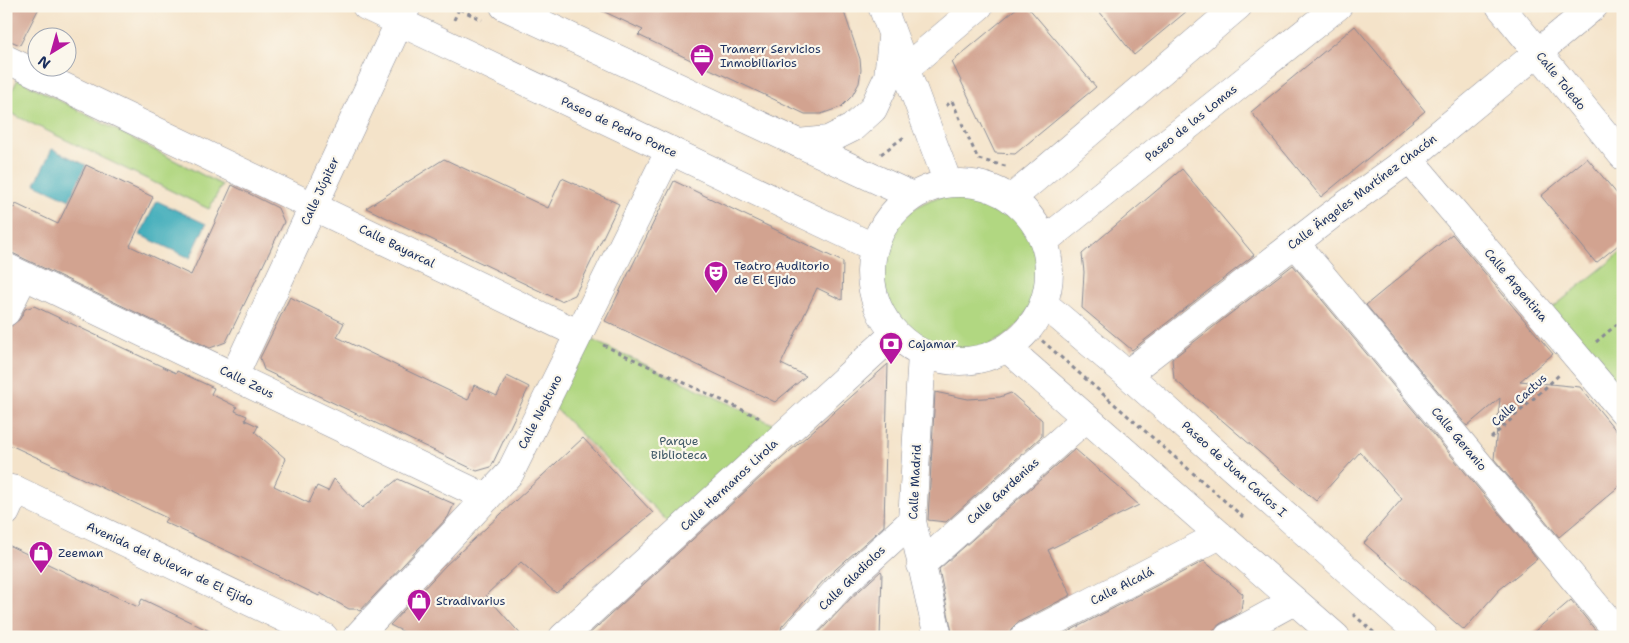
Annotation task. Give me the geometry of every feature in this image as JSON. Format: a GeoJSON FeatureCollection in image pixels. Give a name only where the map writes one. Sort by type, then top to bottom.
{"type":"FeatureCollection","features":[{"type":"Feature","properties":{"kind":"street","name":"Paseo de Pedro Ponce"},"geometry":{"type":"LineString","coordinates":[[366,6],[404,14],[670,150],[873,247]]}},
{"type":"Feature","properties":{"kind":"street"},"geometry":{"type":"LineString","coordinates":[[504,6],[912,196]]}},
{"type":"Feature","properties":{"kind":"street"},"geometry":{"type":"LineString","coordinates":[[882,6],[948,183]]}},
{"type":"Feature","properties":{"kind":"street"},"geometry":{"type":"LineString","coordinates":[[906,68],[979,6]]}},
{"type":"Feature","properties":{"kind":"street"},"geometry":{"type":"LineString","coordinates":[[1011,198],[1238,6]]}},
{"type":"Feature","properties":{"kind":"street","name":"Paseo de las Lomas"},"geometry":{"type":"LineString","coordinates":[[1044,241],[1338,6]]}},
{"type":"Feature","properties":{"kind":"street","name":"Calle Toledo"},"geometry":{"type":"LineString","coordinates":[[1500,6],[1623,156]]}},
{"type":"Feature","properties":{"kind":"street","name":"Calle Ängeles Martínez Chacón"},"geometry":{"type":"LineString","coordinates":[[1127,374],[1295,243],[1409,159],[1594,6]]}},
{"type":"Feature","properties":{"kind":"street","name":"Calle Júpiter"},"geometry":{"type":"LineString","coordinates":[[234,376],[404,14]]}},
{"type":"Feature","properties":{"kind":"street"},"geometry":{"type":"LineString","coordinates":[[798,143],[828,140],[852,128],[873,109],[888,77],[892,34]]}},
{"type":"Feature","properties":{"kind":"street","name":"Calle Bayarcal"},"geometry":{"type":"LineString","coordinates":[[6,59],[579,334]]}},
{"type":"Feature","properties":{"kind":"street","name":"Calle Neptuno"},"geometry":{"type":"LineString","coordinates":[[356,637],[510,473],[670,150]]}},
{"type":"Feature","properties":{"kind":"street","name":"Calle Argentina"},"geometry":{"type":"LineString","coordinates":[[1409,159],[1623,412]]}},
{"type":"Feature","properties":{"kind":"street"},"geometry":{"type":"LineString","coordinates":[[948,183],[970,183],[992,188],[1011,198],[1031,217],[1044,241],[1049,262],[1049,283],[1044,304],[1030,330],[1008,349],[980,360],[951,362],[922,354],[894,334],[878,308],[870,278],[873,247],[882,227],[895,210],[912,196],[929,188],[948,183]]}},
{"type":"Feature","properties":{"kind":"street","name":"Calle Geranio"},"geometry":{"type":"LineString","coordinates":[[1295,243],[1622,637]]}},
{"type":"Feature","properties":{"kind":"street"},"geometry":{"type":"LineString","coordinates":[[6,312],[15,271]]}},
{"type":"Feature","properties":{"kind":"street","name":"Calle Zeus"},"geometry":{"type":"LineString","coordinates":[[15,271],[487,498]]}},
{"type":"Feature","properties":{"kind":"street","name":"Paseo de Juan Carlos I"},"geometry":{"type":"LineString","coordinates":[[1044,304],[1127,374],[1423,637]]}},
{"type":"Feature","properties":{"kind":"street","name":"Calle Hermanos Lirola"},"geometry":{"type":"LineString","coordinates":[[563,637],[894,334]]}},
{"type":"Feature","properties":{"kind":"street"},"geometry":{"type":"LineString","coordinates":[[1008,349],[1336,637]]}},
{"type":"Feature","properties":{"kind":"street","name":"Calle Madrid"},"geometry":{"type":"LineString","coordinates":[[922,354],[912,521],[938,637]]}},
{"type":"Feature","properties":{"kind":"street","name":"Calle Gardenias"},"geometry":{"type":"LineString","coordinates":[[921,565],[1086,418]]}},
{"type":"Feature","properties":{"kind":"street","name":"Avenida del Bulevar de El Ejido"},"geometry":{"type":"LineString","coordinates":[[9,493],[324,637]]}},
{"type":"Feature","properties":{"kind":"street","name":"Calle Gladiolos"},"geometry":{"type":"LineString","coordinates":[[794,637],[839,588],[912,521]]}},
{"type":"Feature","properties":{"kind":"street","name":"Calle Alcalá"},"geometry":{"type":"LineString","coordinates":[[1024,637],[1220,535]]}},
{"type":"Feature","properties":{"kind":"street"},"geometry":{"type":"LineString","coordinates":[[1228,637],[1294,601]]}},
{"type":"Feature","properties":{"kind":"path","name":"Calle Cactus"},"geometry":{"type":"LineString","coordinates":[[1472,455],[1623,319]]}},
{"type":"Feature","properties":{"kind":"path"},"geometry":{"type":"LineString","coordinates":[[1030,330],[1245,519]]}},
{"type":"Feature","properties":{"kind":"path"},"geometry":{"type":"LineString","coordinates":[[579,334],[788,431]]}},
{"type":"Feature","properties":{"kind":"path"},"geometry":{"type":"LineString","coordinates":[[1349,611],[1379,637]]}},
{"type":"Feature","properties":{"kind":"green space"},"geometry":{"type":"Polygon","coordinates":[[[18,79],[222,185],[209,209],[6,111],[6,102],[18,79]]]}},
{"type":"Feature","properties":{"kind":"green space"},"geometry":{"type":"Polygon","coordinates":[[[960,194],[990,200],[1003,207],[1015,217],[1025,229],[1032,242],[1038,272],[1032,302],[1025,315],[1015,327],[1003,337],[990,344],[960,350],[930,344],[917,337],[905,327],[895,315],[888,302],[882,272],[888,242],[895,229],[905,217],[917,207],[930,200],[960,194]]]}},
{"type":"Feature","properties":{"kind":"green space"},"geometry":{"type":"Polygon","coordinates":[[[1623,251],[1623,385],[1618,389],[1551,309],[1623,251]]]}},
{"type":"Feature","properties":{"kind":"green space","name":"Parque Biblioteca"},"geometry":{"type":"Polygon","coordinates":[[[579,334],[788,431],[678,532],[547,400],[579,334]]]}},
{"type":"Feature","properties":{"kind":"water"},"geometry":{"type":"Polygon","coordinates":[[[52,149],[86,165],[70,200],[35,184],[52,149]]]}},
{"type":"Feature","properties":{"kind":"water"},"geometry":{"type":"Polygon","coordinates":[[[157,201],[206,224],[190,258],[140,235],[157,201]]]}},
{"type":"Feature","properties":{"kind":"building"},"geometry":{"type":"Polygon","coordinates":[[[6,6],[40,6],[20,45],[6,39],[6,6]]]}},
{"type":"Feature","properties":{"kind":"building"},"geometry":{"type":"Polygon","coordinates":[[[592,6],[745,6],[753,10],[762,6],[842,6],[860,59],[859,83],[852,96],[841,107],[821,114],[805,114],[638,35],[643,30],[592,6]]]}},
{"type":"Feature","properties":{"kind":"building"},"geometry":{"type":"Polygon","coordinates":[[[1019,6],[1027,6],[1096,87],[1015,154],[995,153],[952,62],[1019,6]]]}},
{"type":"Feature","properties":{"kind":"building"},"geometry":{"type":"Polygon","coordinates":[[[1095,6],[1193,6],[1134,55],[1095,6]]]}},
{"type":"Feature","properties":{"kind":"building"},"geometry":{"type":"Polygon","coordinates":[[[1355,26],[1425,111],[1321,197],[1251,112],[1355,26]]]}},
{"type":"Feature","properties":{"kind":"building"},"geometry":{"type":"Polygon","coordinates":[[[1587,158],[1623,201],[1623,241],[1596,263],[1541,196],[1587,158]]]}},
{"type":"Feature","properties":{"kind":"building"},"geometry":{"type":"Polygon","coordinates":[[[444,159],[548,208],[562,178],[619,204],[575,295],[561,301],[366,208],[444,159]]]}},
{"type":"Feature","properties":{"kind":"building"},"geometry":{"type":"Polygon","coordinates":[[[86,165],[153,197],[130,246],[191,275],[232,185],[278,208],[284,222],[226,342],[210,348],[6,250],[6,204],[14,208],[16,204],[58,224],[86,165]]]}},
{"type":"Feature","properties":{"kind":"building"},"geometry":{"type":"Polygon","coordinates":[[[1182,169],[1254,255],[1132,350],[1082,308],[1084,272],[1082,254],[1182,169]]]}},
{"type":"Feature","properties":{"kind":"building","name":"Teatro Auditorio de El Ejido"},"geometry":{"type":"Polygon","coordinates":[[[674,181],[843,262],[842,300],[817,288],[781,364],[806,376],[775,402],[605,321],[674,181]]]}},
{"type":"Feature","properties":{"kind":"building"},"geometry":{"type":"Polygon","coordinates":[[[1452,234],[1553,354],[1520,381],[1580,387],[1623,439],[1623,483],[1559,537],[1494,459],[1500,398],[1467,426],[1366,305],[1452,234]]]}},
{"type":"Feature","properties":{"kind":"building"},"geometry":{"type":"Polygon","coordinates":[[[1293,265],[1537,559],[1499,590],[1464,630],[1364,543],[1402,499],[1360,452],[1316,501],[1174,379],[1172,359],[1293,265]]]}},
{"type":"Feature","properties":{"kind":"building"},"geometry":{"type":"Polygon","coordinates":[[[290,297],[344,323],[337,337],[468,400],[474,385],[497,396],[507,376],[529,387],[491,467],[477,471],[264,370],[260,358],[290,297]]]}},
{"type":"Feature","properties":{"kind":"building"},"geometry":{"type":"Polygon","coordinates":[[[34,306],[176,373],[177,371],[214,388],[211,394],[237,407],[235,411],[247,416],[245,420],[258,426],[255,432],[286,459],[274,486],[309,503],[317,486],[328,491],[334,479],[362,508],[398,479],[454,504],[448,517],[360,611],[349,609],[320,593],[319,596],[164,522],[167,518],[6,443],[6,336],[11,326],[20,319],[25,309],[34,306]]]}},
{"type":"Feature","properties":{"kind":"building"},"geometry":{"type":"Polygon","coordinates":[[[888,364],[884,526],[827,577],[782,626],[779,637],[586,637],[762,476],[888,364]]]}},
{"type":"Feature","properties":{"kind":"building"},"geometry":{"type":"Polygon","coordinates":[[[935,392],[968,399],[1000,397],[1011,393],[1042,420],[1042,436],[946,522],[928,520],[935,392]]]}},
{"type":"Feature","properties":{"kind":"building"},"geometry":{"type":"Polygon","coordinates":[[[583,438],[653,513],[556,593],[521,562],[486,595],[523,637],[414,637],[390,625],[446,565],[583,438]]]}},
{"type":"Feature","properties":{"kind":"building"},"geometry":{"type":"Polygon","coordinates":[[[1075,449],[1139,505],[1048,550],[1071,595],[1017,623],[1011,629],[1008,637],[953,637],[939,569],[1075,449]]]}},
{"type":"Feature","properties":{"kind":"building"},"geometry":{"type":"Polygon","coordinates":[[[6,544],[138,607],[142,599],[222,637],[6,637],[6,544]]]}},
{"type":"Feature","properties":{"kind":"building"},"geometry":{"type":"Polygon","coordinates":[[[1204,561],[1243,594],[1241,612],[1214,629],[1212,637],[1058,637],[1204,561]]]}},
{"type":"Feature","properties":{"kind":"building"},"geometry":{"type":"Polygon","coordinates":[[[881,571],[880,637],[815,637],[850,599],[881,571]]]}},
{"type":"Feature","properties":{"kind":"building"},"geometry":{"type":"Polygon","coordinates":[[[1571,600],[1601,637],[1528,637],[1557,612],[1571,600]]]}},
{"type":"Feature","properties":{"kind":"place","name":"Tramerr Servicios Inmobiliarios"},"geometry":{"type":"Point","coordinates":[702,77]}},
{"type":"Feature","properties":{"kind":"place","name":"Teatro Auditorio de El Ejido"},"geometry":{"type":"Point","coordinates":[716,294]}},
{"type":"Feature","properties":{"kind":"place","name":"Cajamar"},"geometry":{"type":"Point","coordinates":[891,365]}},
{"type":"Feature","properties":{"kind":"place","name":"Zeeman"},"geometry":{"type":"Point","coordinates":[41,574]}},
{"type":"Feature","properties":{"kind":"place","name":"Stradivarius"},"geometry":{"type":"Point","coordinates":[419,622]}}]}
